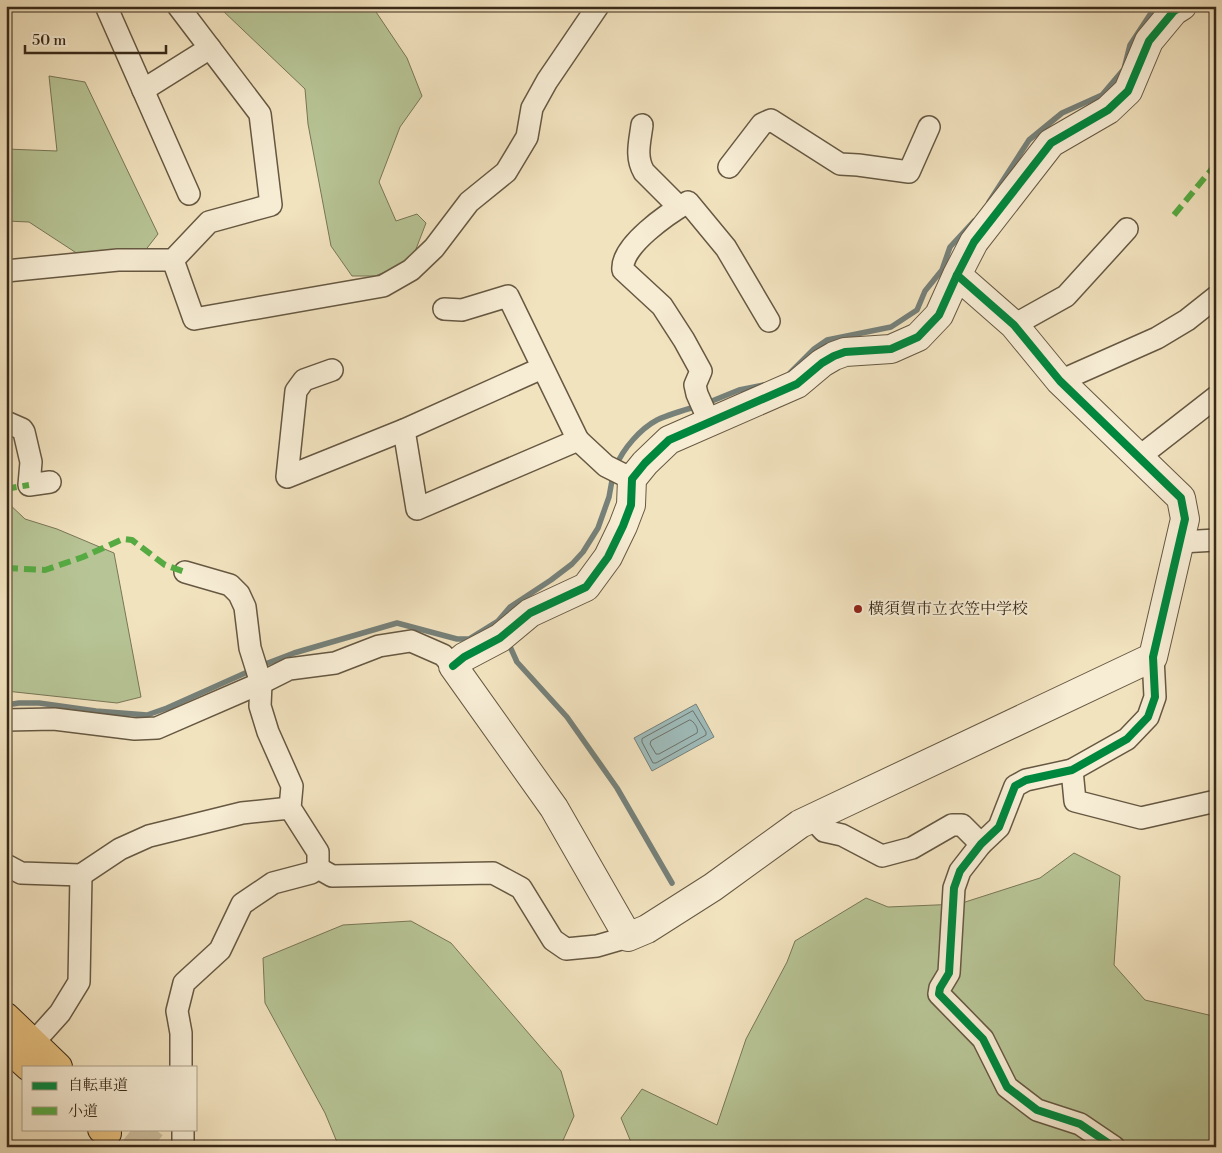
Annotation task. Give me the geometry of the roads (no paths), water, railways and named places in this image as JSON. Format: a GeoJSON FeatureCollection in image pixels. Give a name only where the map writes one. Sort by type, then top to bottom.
{"type":"FeatureCollection","features":[{"type":"Feature","properties":{"kind":"main road"},"geometry":{"type":"LineString","coordinates":[[6,1017],[19,1056],[54,1066]]}},
{"type":"Feature","properties":{"kind":"street"},"geometry":{"type":"LineString","coordinates":[[106,6],[189,194]]}},
{"type":"Feature","properties":{"kind":"street"},"geometry":{"type":"LineString","coordinates":[[6,271],[118,260],[172,260],[209,222],[271,205],[260,114],[178,6]]}},
{"type":"Feature","properties":{"kind":"street"},"geometry":{"type":"LineString","coordinates":[[172,260],[194,319],[383,286],[411,270],[434,248],[469,202],[506,172],[527,137],[532,108],[547,81],[598,6]]}},
{"type":"Feature","properties":{"kind":"street"},"geometry":{"type":"LineString","coordinates":[[453,666],[464,657],[500,638],[530,613],[586,587],[608,558],[623,526],[630,505],[632,480],[645,463],[704,410],[768,398],[797,384],[822,363],[845,352],[890,349],[918,337],[939,315],[974,242],[1051,143],[1108,110],[1128,91],[1149,41],[1174,11],[1182,6]]}},
{"type":"Feature","properties":{"kind":"street"},"geometry":{"type":"LineString","coordinates":[[143,90],[210,48]]}},
{"type":"Feature","properties":{"kind":"street"},"geometry":{"type":"LineString","coordinates":[[729,167],[762,124],[771,120],[840,164],[909,172],[929,127]]}},
{"type":"Feature","properties":{"kind":"street"},"geometry":{"type":"LineString","coordinates":[[642,125],[638,156],[640,166],[679,208]]}},
{"type":"Feature","properties":{"kind":"street"},"geometry":{"type":"LineString","coordinates":[[704,410],[696,385],[701,371],[684,340],[662,306],[623,270],[622,264],[631,250],[661,220],[688,202],[726,248],[769,321]]}},
{"type":"Feature","properties":{"kind":"street"},"geometry":{"type":"LineString","coordinates":[[1014,325],[1066,296],[1127,230]]}},
{"type":"Feature","properties":{"kind":"street"},"geometry":{"type":"LineString","coordinates":[[957,275],[1014,325],[1060,381],[1181,498],[1186,519],[1153,657],[1155,697],[1148,717],[1127,739],[1072,770],[1026,780],[1015,786],[998,826],[960,871],[954,888],[949,973],[940,988],[939,994],[983,1039],[1007,1087],[1037,1110],[1080,1124],[1114,1147]]}},
{"type":"Feature","properties":{"kind":"street"},"geometry":{"type":"LineString","coordinates":[[444,309],[462,310],[508,296],[578,440],[606,466],[632,480]]}},
{"type":"Feature","properties":{"kind":"street"},"geometry":{"type":"LineString","coordinates":[[1060,381],[1157,338],[1187,320],[1216,297]]}},
{"type":"Feature","properties":{"kind":"street"},"geometry":{"type":"LineString","coordinates":[[332,370],[304,380],[296,390],[287,477],[404,430],[542,368]]}},
{"type":"Feature","properties":{"kind":"street"},"geometry":{"type":"LineString","coordinates":[[1139,457],[1216,397]]}},
{"type":"Feature","properties":{"kind":"street"},"geometry":{"type":"LineString","coordinates":[[6,422],[22,429],[24,432],[31,462],[29,485],[50,482]]}},
{"type":"Feature","properties":{"kind":"street"},"geometry":{"type":"LineString","coordinates":[[404,430],[417,509],[578,440]]}},
{"type":"Feature","properties":{"kind":"street"},"geometry":{"type":"LineString","coordinates":[[1181,542],[1216,540]]}},
{"type":"Feature","properties":{"kind":"street"},"geometry":{"type":"LineString","coordinates":[[185,572],[230,585],[245,606],[250,648],[261,682],[260,706],[268,732],[292,786],[290,808],[318,852],[318,868]]}},
{"type":"Feature","properties":{"kind":"street"},"geometry":{"type":"LineString","coordinates":[[6,720],[54,719],[135,729],[157,728],[289,668],[335,663],[379,646],[411,641],[443,655],[453,666],[554,808],[628,937]]}},
{"type":"Feature","properties":{"kind":"street"},"geometry":{"type":"LineString","coordinates":[[318,868],[332,876],[493,873],[521,888],[553,940],[566,950],[597,946],[647,929],[712,887],[800,824],[1153,657]]}},
{"type":"Feature","properties":{"kind":"street"},"geometry":{"type":"LineString","coordinates":[[1072,770],[1075,801],[1141,818],[1216,801]]}},
{"type":"Feature","properties":{"kind":"street"},"geometry":{"type":"LineString","coordinates":[[6,865],[21,873],[81,875],[120,848],[149,836],[242,813],[290,808]]}},
{"type":"Feature","properties":{"kind":"street"},"geometry":{"type":"LineString","coordinates":[[812,818],[824,831],[842,835],[882,856],[912,848],[952,825],[962,826],[981,844]]}},
{"type":"Feature","properties":{"kind":"street"},"geometry":{"type":"LineString","coordinates":[[181,1066],[177,1011],[184,983],[220,950],[242,904],[273,883],[311,873],[318,868]]}},
{"type":"Feature","properties":{"kind":"street"},"geometry":{"type":"LineString","coordinates":[[19,1056],[60,1014],[79,982],[81,875]]}},
{"type":"Feature","properties":{"kind":"street"},"geometry":{"type":"LineString","coordinates":[[183,1130],[183,1147]]}},
{"type":"Feature","properties":{"kind":"water"},"geometry":{"type":"Polygon","coordinates":[[[696,704],[714,737],[652,771],[634,738],[696,704]]]}},
{"type":"Feature","properties":{"kind":"waterway"},"geometry":{"type":"LineString","coordinates":[[989,202],[1029,140],[1062,113],[1102,95],[1124,69],[1130,45],[1157,6]]}},
{"type":"Feature","properties":{"kind":"waterway"},"geometry":{"type":"LineString","coordinates":[[790,373],[814,349],[827,340],[891,327],[917,310],[925,291],[942,270],[950,247],[974,221]]}},
{"type":"Feature","properties":{"kind":"waterway"},"geometry":{"type":"LineString","coordinates":[[707,403],[739,390],[764,385]]}},
{"type":"Feature","properties":{"kind":"waterway"},"geometry":{"type":"LineString","coordinates":[[616,466],[623,453],[644,429],[657,420],[698,406]]}},
{"type":"Feature","properties":{"kind":"waterway"},"geometry":{"type":"LineString","coordinates":[[260,666],[294,653],[397,623],[457,639],[469,639],[498,621],[510,607],[551,580],[572,564],[583,552],[598,528],[609,497],[613,475]]}},
{"type":"Feature","properties":{"kind":"waterway"},"geometry":{"type":"LineString","coordinates":[[507,640],[517,662],[567,717],[617,788],[672,883]]}},
{"type":"Feature","properties":{"kind":"waterway"},"geometry":{"type":"LineString","coordinates":[[6,705],[39,703],[96,711],[147,715],[252,670]]}},
{"type":"Feature","properties":{"kind":"tunnel"},"geometry":{"type":"LineString","coordinates":[[133,1130],[155,1147]]}},
{"type":"Feature","properties":{"kind":"place","name":"横須賀市立衣笠中学校"},"geometry":{"type":"Point","coordinates":[858,609]}}]}
